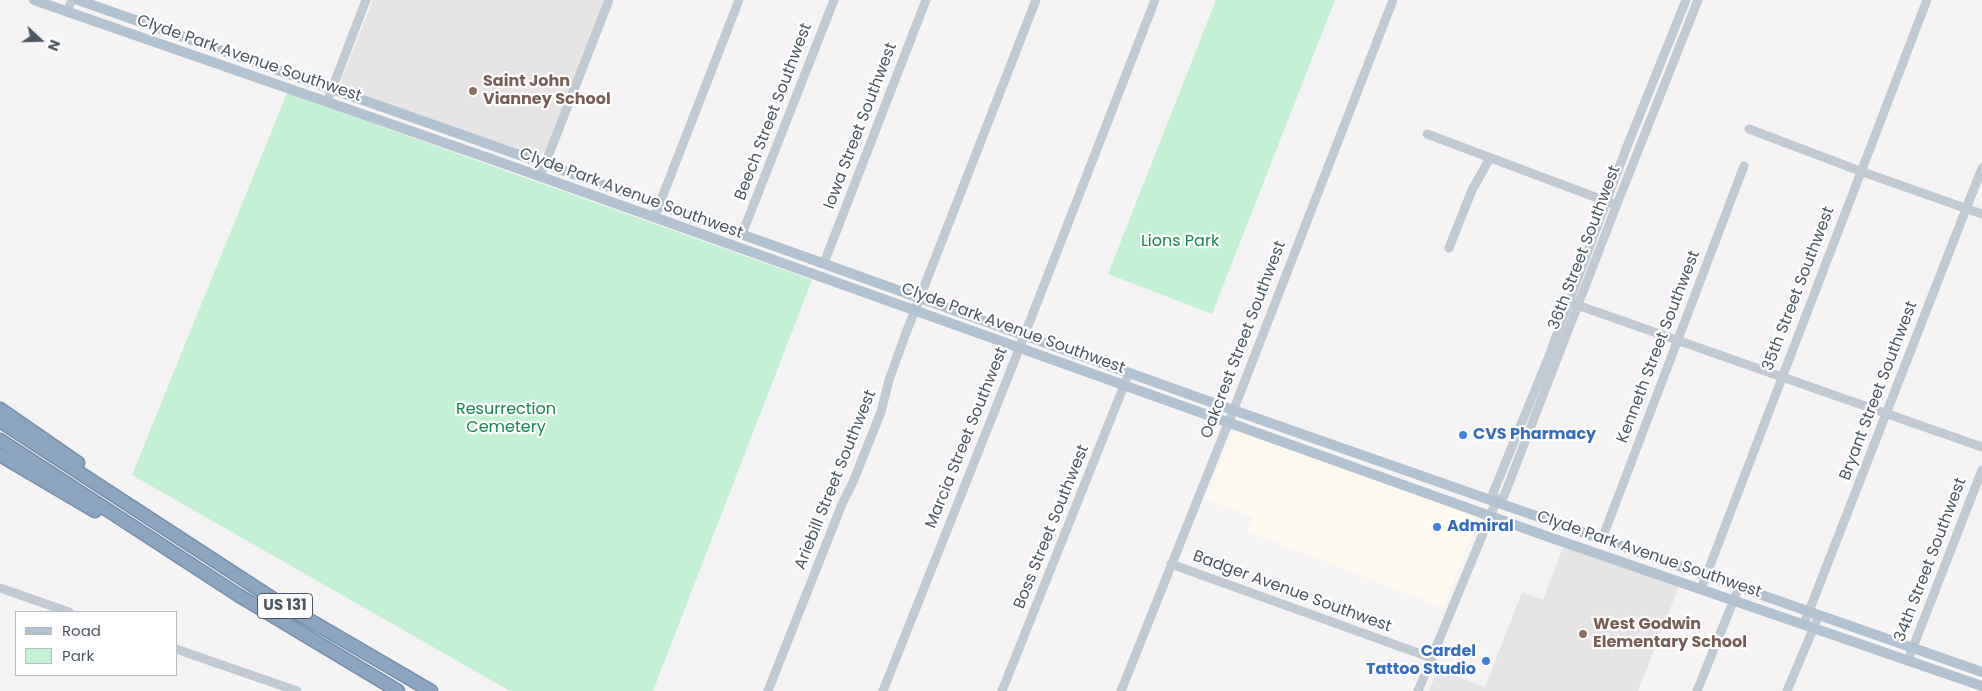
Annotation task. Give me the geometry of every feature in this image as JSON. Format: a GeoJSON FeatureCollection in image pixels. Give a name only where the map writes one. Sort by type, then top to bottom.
{"type":"FeatureCollection","features":[{"type":"Feature","properties":{"kind":"highway"},"geometry":{"type":"LineString","coordinates":[[0,409],[84,466],[142,515]]}},
{"type":"Feature","properties":{"kind":"highway","name":"US 131"},"geometry":{"type":"LineString","coordinates":[[0,421],[274,600],[431,691]]}},
{"type":"Feature","properties":{"kind":"highway","name":"US 131"},"geometry":{"type":"LineString","coordinates":[[0,440],[184,560],[308,638],[398,691]]}},
{"type":"Feature","properties":{"kind":"highway"},"geometry":{"type":"LineString","coordinates":[[0,455],[78,502],[184,560]]}},
{"type":"Feature","properties":{"kind":"main road","name":"Clyde Park Avenue Southwest"},"geometry":{"type":"LineString","coordinates":[[34,0],[540,177],[1490,516],[1982,686]]}},
{"type":"Feature","properties":{"kind":"main road","name":"Clyde Park Avenue Southwest"},"geometry":{"type":"LineString","coordinates":[[78,0],[545,164],[1233,410],[1982,672]]}},
{"type":"Feature","properties":{"kind":"street"},"geometry":{"type":"LineString","coordinates":[[67,12],[72,0]]}},
{"type":"Feature","properties":{"kind":"street"},"geometry":{"type":"LineString","coordinates":[[327,102],[366,0]]}},
{"type":"Feature","properties":{"kind":"street"},"geometry":{"type":"LineString","coordinates":[[540,177],[609,0]]}},
{"type":"Feature","properties":{"kind":"street"},"geometry":{"type":"LineString","coordinates":[[654,218],[739,0]]}},
{"type":"Feature","properties":{"kind":"street","name":"Beech Street Southwest"},"geometry":{"type":"LineString","coordinates":[[742,234],[834,0]]}},
{"type":"Feature","properties":{"kind":"street","name":"Iowa Street Southwest"},"geometry":{"type":"LineString","coordinates":[[824,264],[926,0]]}},
{"type":"Feature","properties":{"kind":"street","name":"Ariebill Street Southwest"},"geometry":{"type":"LineString","coordinates":[[768,691],[842,504],[854,482],[881,412],[889,380],[915,310],[1036,0]]}},
{"type":"Feature","properties":{"kind":"street","name":"Marcia Street Southwest"},"geometry":{"type":"LineString","coordinates":[[883,691],[1155,0]]}},
{"type":"Feature","properties":{"kind":"street","name":"Oakcrest Street Southwest"},"geometry":{"type":"LineString","coordinates":[[1120,691],[1228,423],[1393,0]]}},
{"type":"Feature","properties":{"kind":"street","name":"36th Street Southwest"},"geometry":{"type":"LineString","coordinates":[[1418,691],[1496,502],[1504,496],[1574,304],[1606,202],[1686,0]]}},
{"type":"Feature","properties":{"kind":"street","name":"36th Street Southwest"},"geometry":{"type":"LineString","coordinates":[[1574,304],[1617,204],[1698,0]]}},
{"type":"Feature","properties":{"kind":"street","name":"35th Street Southwest"},"geometry":{"type":"LineString","coordinates":[[1701,589],[1927,0]]}},
{"type":"Feature","properties":{"kind":"street"},"geometry":{"type":"LineString","coordinates":[[1749,129],[1860,172],[1982,214]]}},
{"type":"Feature","properties":{"kind":"street"},"geometry":{"type":"LineString","coordinates":[[1427,134],[1606,202],[1617,204]]}},
{"type":"Feature","properties":{"kind":"street"},"geometry":{"type":"LineString","coordinates":[[1449,248],[1472,190],[1490,158]]}},
{"type":"Feature","properties":{"kind":"street","name":"Kenneth Street Southwest"},"geometry":{"type":"LineString","coordinates":[[1602,539],[1744,166]]}},
{"type":"Feature","properties":{"kind":"street","name":"Bryant Street Southwest"},"geometry":{"type":"LineString","coordinates":[[1787,691],[1885,414],[1982,168]]}},
{"type":"Feature","properties":{"kind":"street"},"geometry":{"type":"LineString","coordinates":[[1574,304],[1982,447]]}},
{"type":"Feature","properties":{"kind":"street","name":"Boss Street Southwest"},"geometry":{"type":"LineString","coordinates":[[1002,691],[1130,373]]}},
{"type":"Feature","properties":{"kind":"street","name":"34th Street Southwest"},"geometry":{"type":"LineString","coordinates":[[1908,660],[1982,470]]}},
{"type":"Feature","properties":{"kind":"street","name":"Badger Avenue Southwest"},"geometry":{"type":"LineString","coordinates":[[1171,564],[1432,658]]}},
{"type":"Feature","properties":{"kind":"street"},"geometry":{"type":"LineString","coordinates":[[1697,691],[1739,587]]}},
{"type":"Feature","properties":{"kind":"street"},"geometry":{"type":"LineString","coordinates":[[0,588],[66,611]]}},
{"type":"Feature","properties":{"kind":"street"},"geometry":{"type":"LineString","coordinates":[[178,650],[297,691]]}},
{"type":"Feature","properties":{"kind":"shaded area"},"geometry":{"type":"Polygon","coordinates":[[[373,0],[605,0],[546,151],[538,156],[342,88],[341,80],[373,0]]]}},
{"type":"Feature","properties":{"kind":"shaded area"},"geometry":{"type":"Polygon","coordinates":[[[1238,430],[1472,514],[1476,524],[1443,608],[1248,531],[1253,518],[1205,498],[1229,438],[1238,430]]]}},
{"type":"Feature","properties":{"kind":"shaded area","name":"West Godwin Elementary School"},"geometry":{"type":"Polygon","coordinates":[[[1564,545],[1679,586],[1638,691],[1429,691],[1438,669],[1485,687],[1522,592],[1543,600],[1564,545]]]}},
{"type":"Feature","properties":{"kind":"green space","name":"Lions Park"},"geometry":{"type":"Polygon","coordinates":[[[1216,0],[1335,0],[1212,314],[1108,274],[1216,0]]]}},
{"type":"Feature","properties":{"kind":"green space","name":"Resurrection Cemetery"},"geometry":{"type":"Polygon","coordinates":[[[287,93],[812,280],[653,691],[510,691],[132,475],[287,93]]]}},
{"type":"Feature","properties":{"kind":"place","name":"Saint John Vianney School"},"geometry":{"type":"Point","coordinates":[473,91]}},
{"type":"Feature","properties":{"kind":"place","name":"CVS Pharmacy"},"geometry":{"type":"Point","coordinates":[1463,435]}},
{"type":"Feature","properties":{"kind":"place","name":"Admiral"},"geometry":{"type":"Point","coordinates":[1437,527]}},
{"type":"Feature","properties":{"kind":"place","name":"West Godwin Elementary School"},"geometry":{"type":"Point","coordinates":[1583,634]}},
{"type":"Feature","properties":{"kind":"place","name":"Cardel Tattoo Studio"},"geometry":{"type":"Point","coordinates":[1486,661]}}]}
